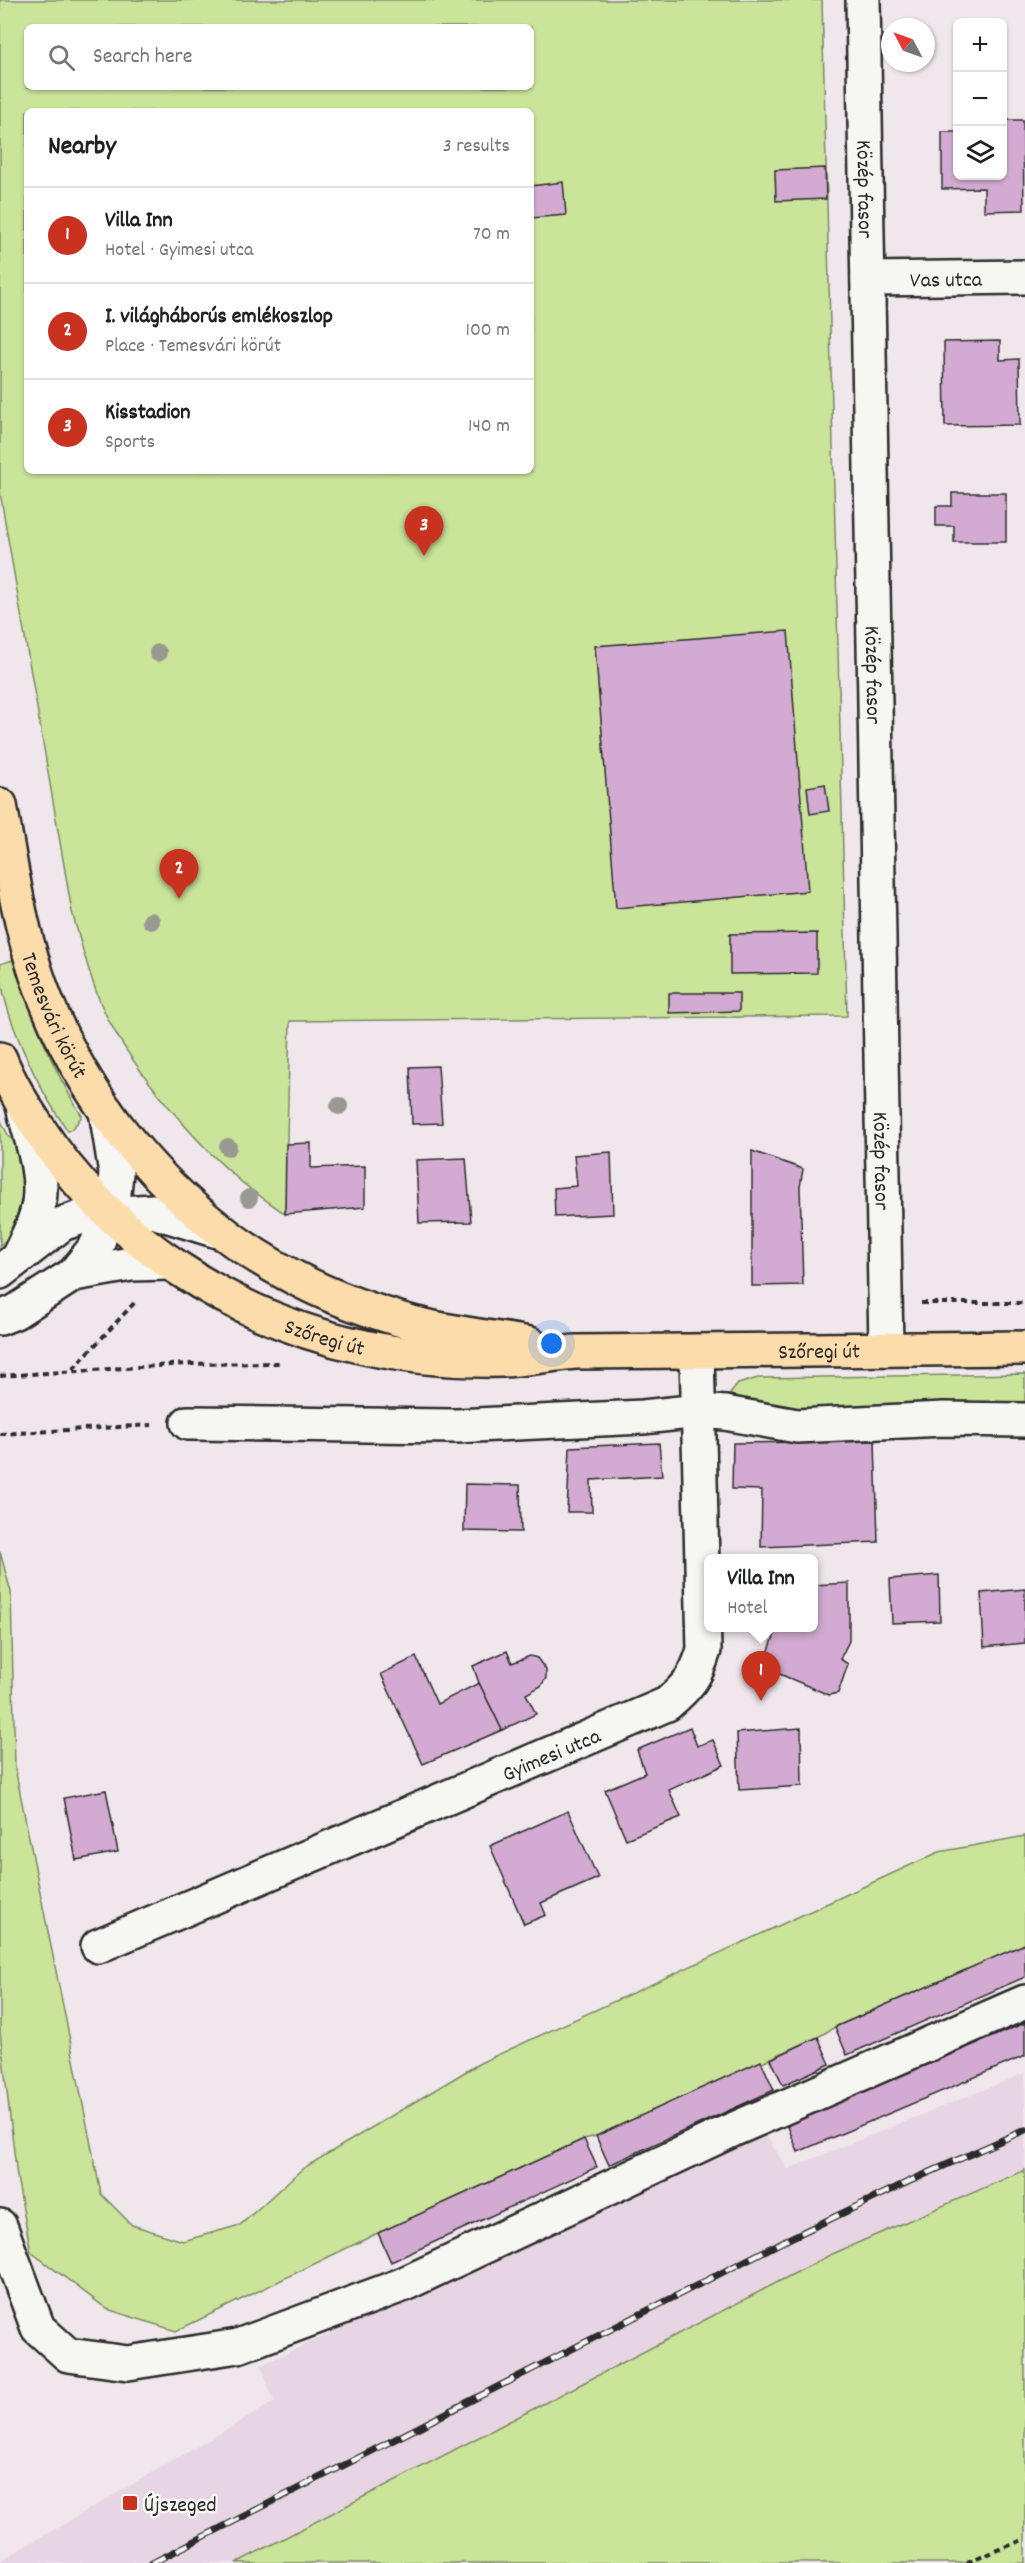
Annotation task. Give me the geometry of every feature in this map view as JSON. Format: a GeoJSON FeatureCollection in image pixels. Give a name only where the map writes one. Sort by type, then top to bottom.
{"type":"FeatureCollection","features":[{"type":"Feature","properties":{"kind":"main road","name":"Temesvári körút"},"geometry":{"type":"LineString","coordinates":[[0,805],[20,919],[37,975],[58,1028],[84,1079],[106,1112]]}},
{"type":"Feature","properties":{"kind":"main road"},"geometry":{"type":"LineString","coordinates":[[0,1059],[22,1104],[47,1143],[107,1213]]}},
{"type":"Feature","properties":{"kind":"main road","name":"Szőregi út"},"geometry":{"type":"LineString","coordinates":[[106,1112],[150,1166],[202,1215],[262,1259],[314,1287],[411,1323],[576,1352]]}},
{"type":"Feature","properties":{"kind":"main road","name":"Szőregi út"},"geometry":{"type":"LineString","coordinates":[[107,1213],[169,1263],[230,1299],[284,1323],[364,1347],[434,1358],[506,1360],[576,1352],[1025,1348]]}},
{"type":"Feature","properties":{"kind":"street","name":"Közép fasor"},"geometry":{"type":"LineString","coordinates":[[862,0],[886,1349]]}},
{"type":"Feature","properties":{"kind":"street","name":"Vas utca"},"geometry":{"type":"LineString","coordinates":[[868,279],[1025,277]]}},
{"type":"Feature","properties":{"kind":"street"},"geometry":{"type":"LineString","coordinates":[[9,1264],[34,1224],[39,1201],[38,1168],[22,1104]]}},
{"type":"Feature","properties":{"kind":"street"},"geometry":{"type":"LineString","coordinates":[[5,1319],[74,1274],[97,1245],[114,1193],[116,1173],[106,1112]]}},
{"type":"Feature","properties":{"kind":"street","name":"Szőregi út"},"geometry":{"type":"LineString","coordinates":[[107,1213],[153,1211],[225,1234]]}},
{"type":"Feature","properties":{"kind":"street"},"geometry":{"type":"LineString","coordinates":[[9,1264],[62,1224],[74,1218],[107,1213]]}},
{"type":"Feature","properties":{"kind":"street"},"geometry":{"type":"LineString","coordinates":[[74,1274],[131,1264],[169,1263]]}},
{"type":"Feature","properties":{"kind":"street","name":"Gyimesi utca"},"geometry":{"type":"LineString","coordinates":[[98,1946],[667,1704],[688,1685],[697,1672],[704,1650],[697,1352]]}},
{"type":"Feature","properties":{"kind":"street"},"geometry":{"type":"LineString","coordinates":[[188,1423],[456,1426],[643,1417],[699,1411],[725,1413],[797,1426],[944,1419],[1025,1420]]}},
{"type":"Feature","properties":{"kind":"street"},"geometry":{"type":"LineString","coordinates":[[0,2226],[38,2328],[68,2355],[128,2363],[238,2346],[402,2285],[732,2130],[1025,2002]]}},
{"type":"Feature","properties":{"kind":"path"},"geometry":{"type":"LineString","coordinates":[[885,1304],[1025,1303]]}},
{"type":"Feature","properties":{"kind":"path"},"geometry":{"type":"LineString","coordinates":[[0,1376],[72,1370]]}},
{"type":"Feature","properties":{"kind":"path"},"geometry":{"type":"LineString","coordinates":[[0,1434],[188,1423]]}},
{"type":"Feature","properties":{"kind":"path"},"geometry":{"type":"LineString","coordinates":[[967,2563],[1025,2539]]}},
{"type":"Feature","properties":{"kind":"shaded area"},"geometry":{"type":"Polygon","coordinates":[[[1025,2073],[1025,2170],[830,2255],[236,2563],[0,2563],[274,2402],[261,2365],[765,2134],[788,2169],[1025,2073]]]}},
{"type":"Feature","properties":{"kind":"green space"},"geometry":{"type":"Polygon","coordinates":[[[0,0],[822,0],[847,1016],[290,1021],[285,1214],[254,1192],[219,1162],[180,1120],[142,1073],[101,1004],[72,912],[0,492],[0,0]]]}},
{"type":"Feature","properties":{"kind":"green space"},"geometry":{"type":"Polygon","coordinates":[[[13,960],[43,1041],[82,1116],[68,1131],[34,1074],[14,1028],[2,983],[0,964],[13,960]]]}},
{"type":"Feature","properties":{"kind":"green space"},"geometry":{"type":"Polygon","coordinates":[[[0,1119],[8,1135],[21,1150],[29,1186],[17,1228],[0,1246],[0,1119]]]}},
{"type":"Feature","properties":{"kind":"green space"},"geometry":{"type":"Polygon","coordinates":[[[1025,1374],[1025,1410],[776,1412],[738,1401],[730,1394],[738,1384],[758,1378],[1025,1374]]]}},
{"type":"Feature","properties":{"kind":"green space"},"geometry":{"type":"Polygon","coordinates":[[[0,1552],[11,1592],[15,1768],[101,2194],[132,2225],[183,2241],[240,2225],[302,2169],[480,2063],[939,1852],[1025,1836],[1025,1944],[835,2027],[818,2037],[596,2136],[584,2139],[378,2233],[176,2331],[107,2309],[31,2252],[17,2177],[0,2032],[0,1552]]]}},
{"type":"Feature","properties":{"kind":"green space"},"geometry":{"type":"Polygon","coordinates":[[[1025,2170],[1025,2563],[236,2563],[830,2255],[1025,2170]]]}},
{"type":"Feature","properties":{"kind":"building"},"geometry":{"type":"Polygon","coordinates":[[[1007,120],[1023,120],[1024,210],[984,211],[984,188],[942,189],[942,132],[953,132],[953,180],[1007,180],[1007,120]]]}},
{"type":"Feature","properties":{"kind":"building"},"geometry":{"type":"Polygon","coordinates":[[[825,168],[826,199],[776,201],[775,170],[825,168]]]}},
{"type":"Feature","properties":{"kind":"building"},"geometry":{"type":"Polygon","coordinates":[[[563,182],[566,215],[534,218],[534,186],[563,182]]]}},
{"type":"Feature","properties":{"kind":"building"},"geometry":{"type":"Polygon","coordinates":[[[1000,341],[1000,360],[1019,359],[1020,425],[945,426],[944,342],[1000,341]]]}},
{"type":"Feature","properties":{"kind":"building"},"geometry":{"type":"Polygon","coordinates":[[[952,493],[1006,493],[1006,542],[954,542],[954,526],[936,526],[936,506],[952,506],[952,493]]]}},
{"type":"Feature","properties":{"kind":"building"},"geometry":{"type":"Polygon","coordinates":[[[788,631],[808,891],[616,908],[595,646],[788,631]]]}},
{"type":"Feature","properties":{"kind":"building"},"geometry":{"type":"Polygon","coordinates":[[[825,784],[829,811],[810,814],[807,787],[825,784]]]}},
{"type":"Feature","properties":{"kind":"building"},"geometry":{"type":"Polygon","coordinates":[[[817,933],[817,973],[730,974],[730,934],[817,933]]]}},
{"type":"Feature","properties":{"kind":"building"},"geometry":{"type":"Polygon","coordinates":[[[669,993],[739,993],[739,1011],[669,1013],[669,993]]]}},
{"type":"Feature","properties":{"kind":"building"},"geometry":{"type":"Polygon","coordinates":[[[438,1066],[442,1123],[412,1124],[410,1067],[438,1066]]]}},
{"type":"Feature","properties":{"kind":"building"},"geometry":{"type":"Polygon","coordinates":[[[311,1143],[311,1168],[365,1166],[365,1207],[285,1214],[286,1144],[311,1143]]]}},
{"type":"Feature","properties":{"kind":"building"},"geometry":{"type":"Polygon","coordinates":[[[752,1151],[803,1169],[800,1187],[803,1285],[752,1286],[752,1151]]]}},
{"type":"Feature","properties":{"kind":"building"},"geometry":{"type":"Polygon","coordinates":[[[611,1152],[613,1214],[555,1217],[554,1188],[577,1186],[574,1155],[611,1152]]]}},
{"type":"Feature","properties":{"kind":"building"},"geometry":{"type":"Polygon","coordinates":[[[466,1158],[471,1222],[419,1223],[416,1160],[466,1158]]]}},
{"type":"Feature","properties":{"kind":"building"},"geometry":{"type":"Polygon","coordinates":[[[875,1441],[878,1542],[761,1547],[762,1490],[732,1489],[733,1443],[875,1441]]]}},
{"type":"Feature","properties":{"kind":"building"},"geometry":{"type":"Polygon","coordinates":[[[659,1443],[662,1476],[591,1480],[592,1512],[567,1512],[570,1447],[659,1443]]]}},
{"type":"Feature","properties":{"kind":"building"},"geometry":{"type":"Polygon","coordinates":[[[465,1484],[520,1485],[521,1532],[464,1531],[465,1484]]]}},
{"type":"Feature","properties":{"kind":"building"},"geometry":{"type":"Polygon","coordinates":[[[939,1575],[940,1621],[892,1623],[890,1579],[939,1575]]]}},
{"type":"Feature","properties":{"kind":"building"},"geometry":{"type":"Polygon","coordinates":[[[849,1583],[849,1641],[840,1659],[848,1664],[838,1693],[829,1695],[763,1667],[776,1632],[818,1632],[818,1585],[849,1583]]]}},
{"type":"Feature","properties":{"kind":"building"},"geometry":{"type":"Polygon","coordinates":[[[1025,1589],[1025,1643],[984,1647],[981,1593],[1025,1589]]]}},
{"type":"Feature","properties":{"kind":"building"},"geometry":{"type":"Polygon","coordinates":[[[507,1651],[512,1663],[530,1656],[537,1658],[546,1670],[546,1678],[541,1686],[526,1694],[536,1714],[502,1730],[473,1666],[507,1651]]]}},
{"type":"Feature","properties":{"kind":"building"},"geometry":{"type":"Polygon","coordinates":[[[416,1657],[437,1704],[479,1683],[502,1730],[423,1764],[381,1674],[416,1657]]]}},
{"type":"Feature","properties":{"kind":"building"},"geometry":{"type":"Polygon","coordinates":[[[690,1727],[697,1746],[713,1740],[724,1765],[669,1790],[681,1817],[626,1839],[605,1790],[645,1773],[637,1750],[690,1727]]]}},
{"type":"Feature","properties":{"kind":"building"},"geometry":{"type":"Polygon","coordinates":[[[801,1728],[802,1786],[739,1790],[737,1733],[801,1728]]]}},
{"type":"Feature","properties":{"kind":"building"},"geometry":{"type":"Polygon","coordinates":[[[106,1790],[118,1852],[76,1860],[64,1798],[106,1790]]]}},
{"type":"Feature","properties":{"kind":"building"},"geometry":{"type":"Polygon","coordinates":[[[568,1811],[598,1878],[541,1903],[546,1915],[524,1924],[490,1846],[568,1811]]]}},
{"type":"Feature","properties":{"kind":"building"},"geometry":{"type":"Polygon","coordinates":[[[1025,1944],[1025,1977],[847,2055],[835,2027],[1025,1944]]]}},
{"type":"Feature","properties":{"kind":"building"},"geometry":{"type":"Polygon","coordinates":[[[1025,2023],[1025,2056],[798,2152],[787,2124],[1025,2023]]]}},
{"type":"Feature","properties":{"kind":"building"},"geometry":{"type":"Polygon","coordinates":[[[818,2037],[830,2064],[783,2085],[771,2059],[818,2037]]]}},
{"type":"Feature","properties":{"kind":"building"},"geometry":{"type":"Polygon","coordinates":[[[761,2061],[774,2090],[609,2165],[596,2136],[761,2061]]]}},
{"type":"Feature","properties":{"kind":"building"},"geometry":{"type":"Polygon","coordinates":[[[584,2139],[597,2167],[391,2262],[378,2233],[584,2139]]]}},
{"type":"Feature","properties":{"kind":"railway"},"geometry":{"type":"LineString","coordinates":[[152,2563],[784,2241],[1025,2130]]}},
{"type":"Feature","properties":{"kind":"place","name":"Kisstadion"},"geometry":{"type":"Point","coordinates":[424,556]}},
{"type":"Feature","properties":{"kind":"place","name":"I. világháborús emlékoszlop"},"geometry":{"type":"Point","coordinates":[179,899]}},
{"type":"Feature","properties":{"kind":"place","name":"Villa Inn"},"geometry":{"type":"Point","coordinates":[761,1701]}},
{"type":"Feature","properties":{"kind":"place","name":"Újszeged"},"geometry":{"type":"Point","coordinates":[130,2503]}}]}
